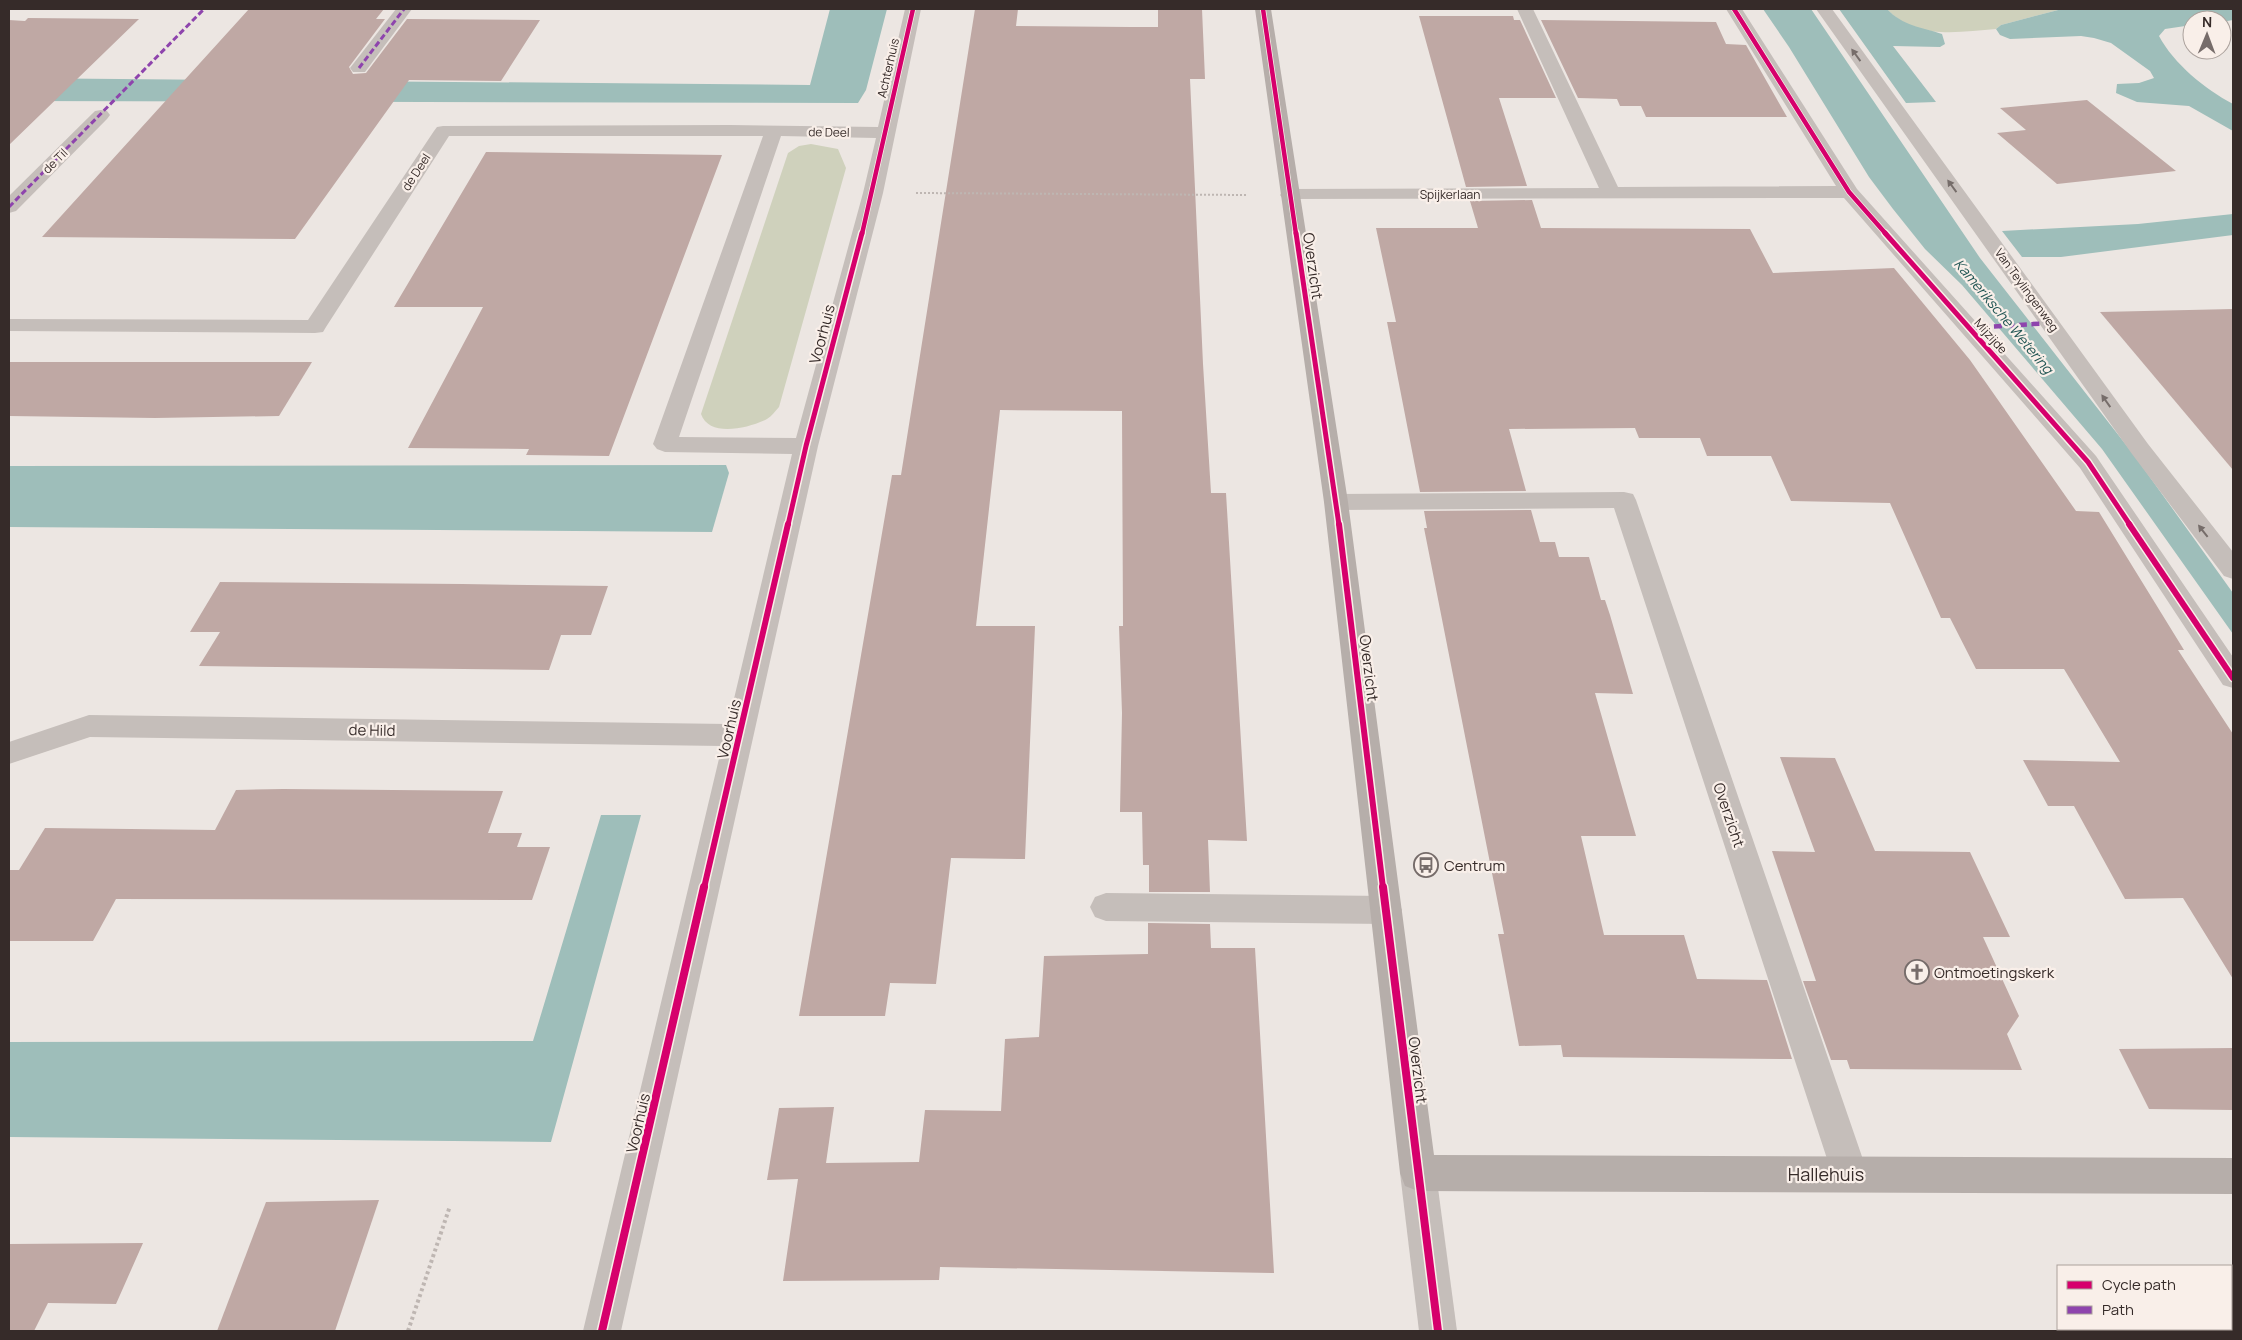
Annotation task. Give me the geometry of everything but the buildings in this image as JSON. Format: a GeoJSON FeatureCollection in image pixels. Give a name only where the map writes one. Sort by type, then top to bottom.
{"type":"FeatureCollection","features":[{"type":"Feature","properties":{"kind":"street"},"geometry":{"type":"LineString","coordinates":[[359,68],[404,9]]}},
{"type":"Feature","properties":{"kind":"street","name":"Achterhuis"},"geometry":{"type":"LineString","coordinates":[[885,133],[913,9]]}},
{"type":"Feature","properties":{"kind":"street","name":"Overzicht"},"geometry":{"type":"LineString","coordinates":[[1262,9],[1336,502],[1438,1331]]}},
{"type":"Feature","properties":{"kind":"street"},"geometry":{"type":"LineString","coordinates":[[1525,9],[1610,193]]}},
{"type":"Feature","properties":{"kind":"street","name":"Mijzijde"},"geometry":{"type":"LineString","coordinates":[[1734,9],[1849,192],[2088,462],[2233,678]]}},
{"type":"Feature","properties":{"kind":"street","name":"Van Teylingenweg"},"geometry":{"type":"LineString","coordinates":[[1824,9],[2008,262],[2140,449],[2233,570]]}},
{"type":"Feature","properties":{"kind":"street","name":"de Til"},"geometry":{"type":"LineString","coordinates":[[9,207],[101,115]]}},
{"type":"Feature","properties":{"kind":"street","name":"de Deel"},"geometry":{"type":"LineString","coordinates":[[9,325],[315,327],[443,131],[885,133]]}},
{"type":"Feature","properties":{"kind":"street"},"geometry":{"type":"LineString","coordinates":[[774,131],[665,444],[806,446]]}},
{"type":"Feature","properties":{"kind":"street","name":"Voorhuis"},"geometry":{"type":"LineString","coordinates":[[602,1331],[806,446],[873,193],[885,133]]}},
{"type":"Feature","properties":{"kind":"street","name":"Spijkerlaan"},"geometry":{"type":"LineString","coordinates":[[1290,195],[1849,192]]}},
{"type":"Feature","properties":{"kind":"street","name":"Overzicht"},"geometry":{"type":"LineString","coordinates":[[1336,502],[1624,500],[1850,1174]]}},
{"type":"Feature","properties":{"kind":"street","name":"de Hild"},"geometry":{"type":"LineString","coordinates":[[9,753],[89,726],[740,735]]}},
{"type":"Feature","properties":{"kind":"street"},"geometry":{"type":"LineString","coordinates":[[1106,907],[1386,910]]}},
{"type":"Feature","properties":{"kind":"street","name":"Hallehuis"},"geometry":{"type":"LineString","coordinates":[[1418,1173],[2233,1176]]}},
{"type":"Feature","properties":{"kind":"path"},"geometry":{"type":"LineString","coordinates":[[873,193],[1290,195]]}},
{"type":"Feature","properties":{"kind":"path"},"geometry":{"type":"LineString","coordinates":[[408,1331],[450,1206]]}},
{"type":"Feature","properties":{"kind":"green space"},"geometry":{"type":"Polygon","coordinates":[[[1887,9],[2062,9],[2001,25],[1996,29],[1938,32],[1910,26],[1898,19],[1887,9]]]}},
{"type":"Feature","properties":{"kind":"green space"},"geometry":{"type":"Polygon","coordinates":[[[811,144],[838,149],[846,168],[779,407],[767,419],[740,428],[721,429],[712,426],[705,421],[701,414],[788,153],[799,146],[811,144]]]}},
{"type":"Feature","properties":{"kind":"water"},"geometry":{"type":"Polygon","coordinates":[[[830,9],[887,9],[866,90],[858,103],[9,101],[9,78],[810,85],[830,9]]]}},
{"type":"Feature","properties":{"kind":"water","name":"Kameriksche Wetering"},"geometry":{"type":"Polygon","coordinates":[[[1763,9],[1811,9],[1980,258],[2134,455],[2233,593],[2233,634],[2102,449],[1962,285],[1925,249],[1893,209],[1869,177],[1789,47],[1763,9]]]}},
{"type":"Feature","properties":{"kind":"water"},"geometry":{"type":"Polygon","coordinates":[[[1839,9],[1887,9],[1906,23],[1942,34],[1945,44],[1940,47],[1893,46],[1936,102],[1906,103],[1839,9]]]}},
{"type":"Feature","properties":{"kind":"water"},"geometry":{"type":"Polygon","coordinates":[[[2062,9],[2233,9],[2232,20],[2232,10],[2182,10],[2182,26],[2165,29],[2159,36],[2173,56],[2191,75],[2233,104],[2233,131],[2189,106],[2137,102],[2116,93],[2117,84],[2139,83],[2154,78],[2150,71],[2111,43],[2081,36],[2010,39],[2000,35],[1996,29],[2001,25],[2062,9]]]}},
{"type":"Feature","properties":{"kind":"water"},"geometry":{"type":"Polygon","coordinates":[[[2233,214],[2233,235],[2061,257],[2022,257],[2002,231],[2138,224],[2233,214]]]}},
{"type":"Feature","properties":{"kind":"water"},"geometry":{"type":"Polygon","coordinates":[[[726,465],[729,473],[712,532],[9,527],[9,466],[726,465]]]}},
{"type":"Feature","properties":{"kind":"water"},"geometry":{"type":"Polygon","coordinates":[[[601,815],[641,815],[551,1142],[9,1137],[9,1042],[533,1041],[601,815]]]}},
{"type":"Feature","properties":{"kind":"marked path"},"geometry":{"type":"LineString","coordinates":[[9,207],[204,9]]}},
{"type":"Feature","properties":{"kind":"marked path"},"geometry":{"type":"LineString","coordinates":[[359,68],[404,9]]}},
{"type":"Feature","properties":{"kind":"marked path"},"geometry":{"type":"LineString","coordinates":[[1969,328],[2050,323]]}},
{"type":"Feature","properties":{"kind":"cycle path"},"geometry":{"type":"LineString","coordinates":[[602,1331],[806,446],[873,193],[913,9]]}},
{"type":"Feature","properties":{"kind":"cycle path"},"geometry":{"type":"LineString","coordinates":[[1263,9],[1336,502],[1438,1331]]}},
{"type":"Feature","properties":{"kind":"cycle path"},"geometry":{"type":"LineString","coordinates":[[1734,9],[1849,192],[2088,462],[2233,678]]}},
{"type":"Feature","properties":{"kind":"place","name":"Centrum"},"geometry":{"type":"Point","coordinates":[1426,865]}},
{"type":"Feature","properties":{"kind":"place","name":"Ontmoetingskerk"},"geometry":{"type":"Point","coordinates":[1917,972]}}]}
